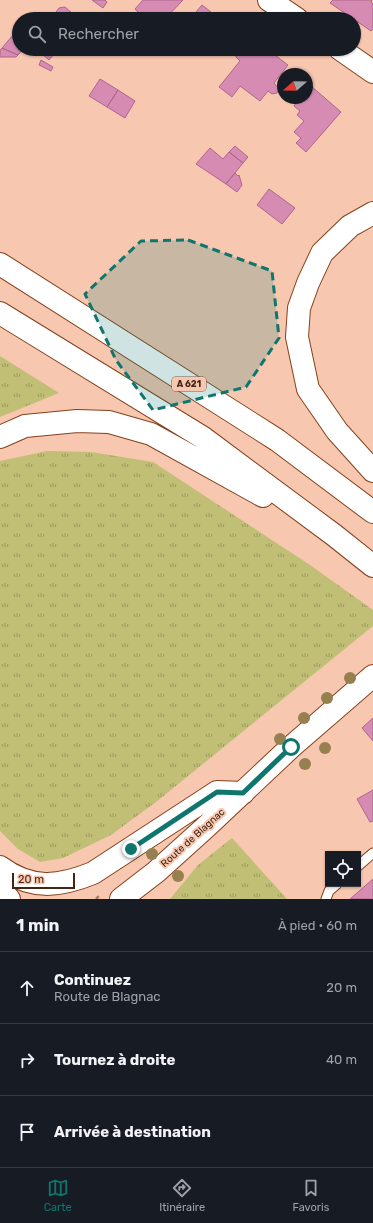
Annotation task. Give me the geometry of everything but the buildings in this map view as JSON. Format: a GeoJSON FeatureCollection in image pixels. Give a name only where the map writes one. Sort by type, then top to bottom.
{"type":"FeatureCollection","features":[{"type":"Feature","properties":{"kind":"main road"},"geometry":{"type":"LineString","coordinates":[[270,0],[287,12]]}},
{"type":"Feature","properties":{"kind":"main road"},"geometry":{"type":"LineString","coordinates":[[350,56],[373,72]]}},
{"type":"Feature","properties":{"kind":"main road"},"geometry":{"type":"LineString","coordinates":[[373,213],[350,226],[322,253],[308,283],[299,308],[297,337],[308,389],[337,431],[373,470]]}},
{"type":"Feature","properties":{"kind":"main road","name":"A 621"},"geometry":{"type":"LineString","coordinates":[[0,264],[277,440],[373,512]]}},
{"type":"Feature","properties":{"kind":"main road"},"geometry":{"type":"LineString","coordinates":[[0,313],[202,437],[334,535],[373,566]]}},
{"type":"Feature","properties":{"kind":"main road"},"geometry":{"type":"LineString","coordinates":[[0,437],[25,426],[77,420],[109,422],[151,434],[334,535]]}},
{"type":"Feature","properties":{"kind":"main road","name":"Route de Blagnac"},"geometry":{"type":"LineString","coordinates":[[121,899],[156,872],[291,747],[373,676]]}},
{"type":"Feature","properties":{"kind":"main road"},"geometry":{"type":"LineString","coordinates":[[0,867],[25,881],[49,885],[74,881],[93,873],[217,792],[243,793]]}},
{"type":"Feature","properties":{"kind":"main road","name":"Route de Blagnac"},"geometry":{"type":"LineString","coordinates":[[140,899],[156,872]]}},
{"type":"Feature","properties":{"kind":"main road"},"geometry":{"type":"LineString","coordinates":[[0,889],[9,899]]}},
{"type":"Feature","properties":{"kind":"lane"},"geometry":{"type":"LineString","coordinates":[[361,863],[373,853]]}},
{"type":"Feature","properties":{"kind":"lane"},"geometry":{"type":"LineString","coordinates":[[326,899],[329,891],[334,887]]}},
{"type":"Feature","properties":{"kind":"highlighted area"},"geometry":{"type":"Polygon","coordinates":[[[188,240],[272,271],[279,338],[246,387],[153,410],[116,360],[85,294],[141,241],[188,240]]]}},
{"type":"Feature","properties":{"kind":"green space"},"geometry":{"type":"Polygon","coordinates":[[[0,356],[59,393],[0,417],[0,356]]]}},
{"type":"Feature","properties":{"kind":"green space"},"geometry":{"type":"Polygon","coordinates":[[[47,451],[91,452],[153,462],[310,565],[373,610],[373,626],[156,802],[111,835],[63,858],[40,862],[18,849],[0,831],[0,461],[47,451]]]}},
{"type":"Feature","properties":{"kind":"green space"},"geometry":{"type":"Polygon","coordinates":[[[232,838],[287,899],[170,899],[198,865],[232,838]]]}},
{"type":"Feature","properties":{"kind":"route"},"geometry":{"type":"LineString","coordinates":[[131,849],[217,792],[243,793],[291,747]]}}]}
